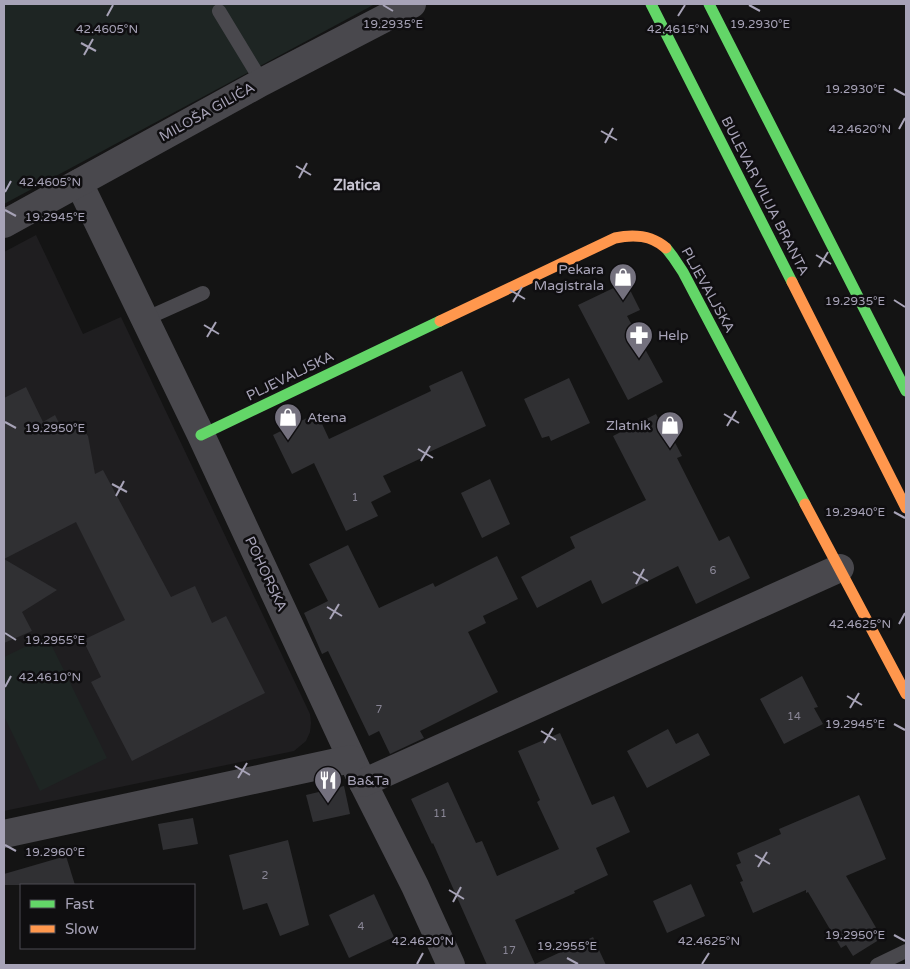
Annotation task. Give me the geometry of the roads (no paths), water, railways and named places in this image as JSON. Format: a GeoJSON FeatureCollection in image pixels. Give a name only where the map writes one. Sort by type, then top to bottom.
{"type":"FeatureCollection","features":[{"type":"Feature","properties":{"kind":"street","name":"MILOŠA GILIĆA"},"geometry":{"type":"LineString","coordinates":[[4,224],[262,82],[412,4]]}},
{"type":"Feature","properties":{"kind":"street","name":"BULEVAR VILIJA BRANTA"},"geometry":{"type":"LineString","coordinates":[[651,4],[906,508]]}},
{"type":"Feature","properties":{"kind":"street"},"geometry":{"type":"LineString","coordinates":[[709,4],[906,391]]}},
{"type":"Feature","properties":{"kind":"street","name":"POHORSKA"},"geometry":{"type":"LineString","coordinates":[[79,183],[202,435],[362,784],[415,886],[447,964]]}},
{"type":"Feature","properties":{"kind":"street","name":"PLJEVALJSKA"},"geometry":{"type":"LineString","coordinates":[[202,435],[615,238],[626,235],[641,235],[658,241],[675,259],[906,694]]}},
{"type":"Feature","properties":{"kind":"street"},"geometry":{"type":"LineString","coordinates":[[362,784],[840,568]]}},
{"type":"Feature","properties":{"kind":"street"},"geometry":{"type":"LineString","coordinates":[[4,834],[351,759]]}},
{"type":"Feature","properties":{"kind":"lane"},"geometry":{"type":"LineString","coordinates":[[218,11],[262,82]]}},
{"type":"Feature","properties":{"kind":"lane"},"geometry":{"type":"LineString","coordinates":[[145,319],[203,293]]}},
{"type":"Feature","properties":{"kind":"lane"},"geometry":{"type":"LineString","coordinates":[[877,965],[906,951]]}},
{"type":"Feature","properties":{"kind":"place","name":"Pekara Magistrala"},"geometry":{"type":"Point","coordinates":[623,301]}},
{"type":"Feature","properties":{"kind":"place","name":"Help"},"geometry":{"type":"Point","coordinates":[639,359]}},
{"type":"Feature","properties":{"kind":"place","name":"Atena"},"geometry":{"type":"Point","coordinates":[288,441]}},
{"type":"Feature","properties":{"kind":"place","name":"Zlatnik"},"geometry":{"type":"Point","coordinates":[670,449]}},
{"type":"Feature","properties":{"kind":"place","name":"Ba&Ta"},"geometry":{"type":"Point","coordinates":[328,804]}},
{"type":"Feature","properties":{"kind":"district","name":"Zlatica"},"geometry":{"type":"Point","coordinates":[357,185]}}]}
